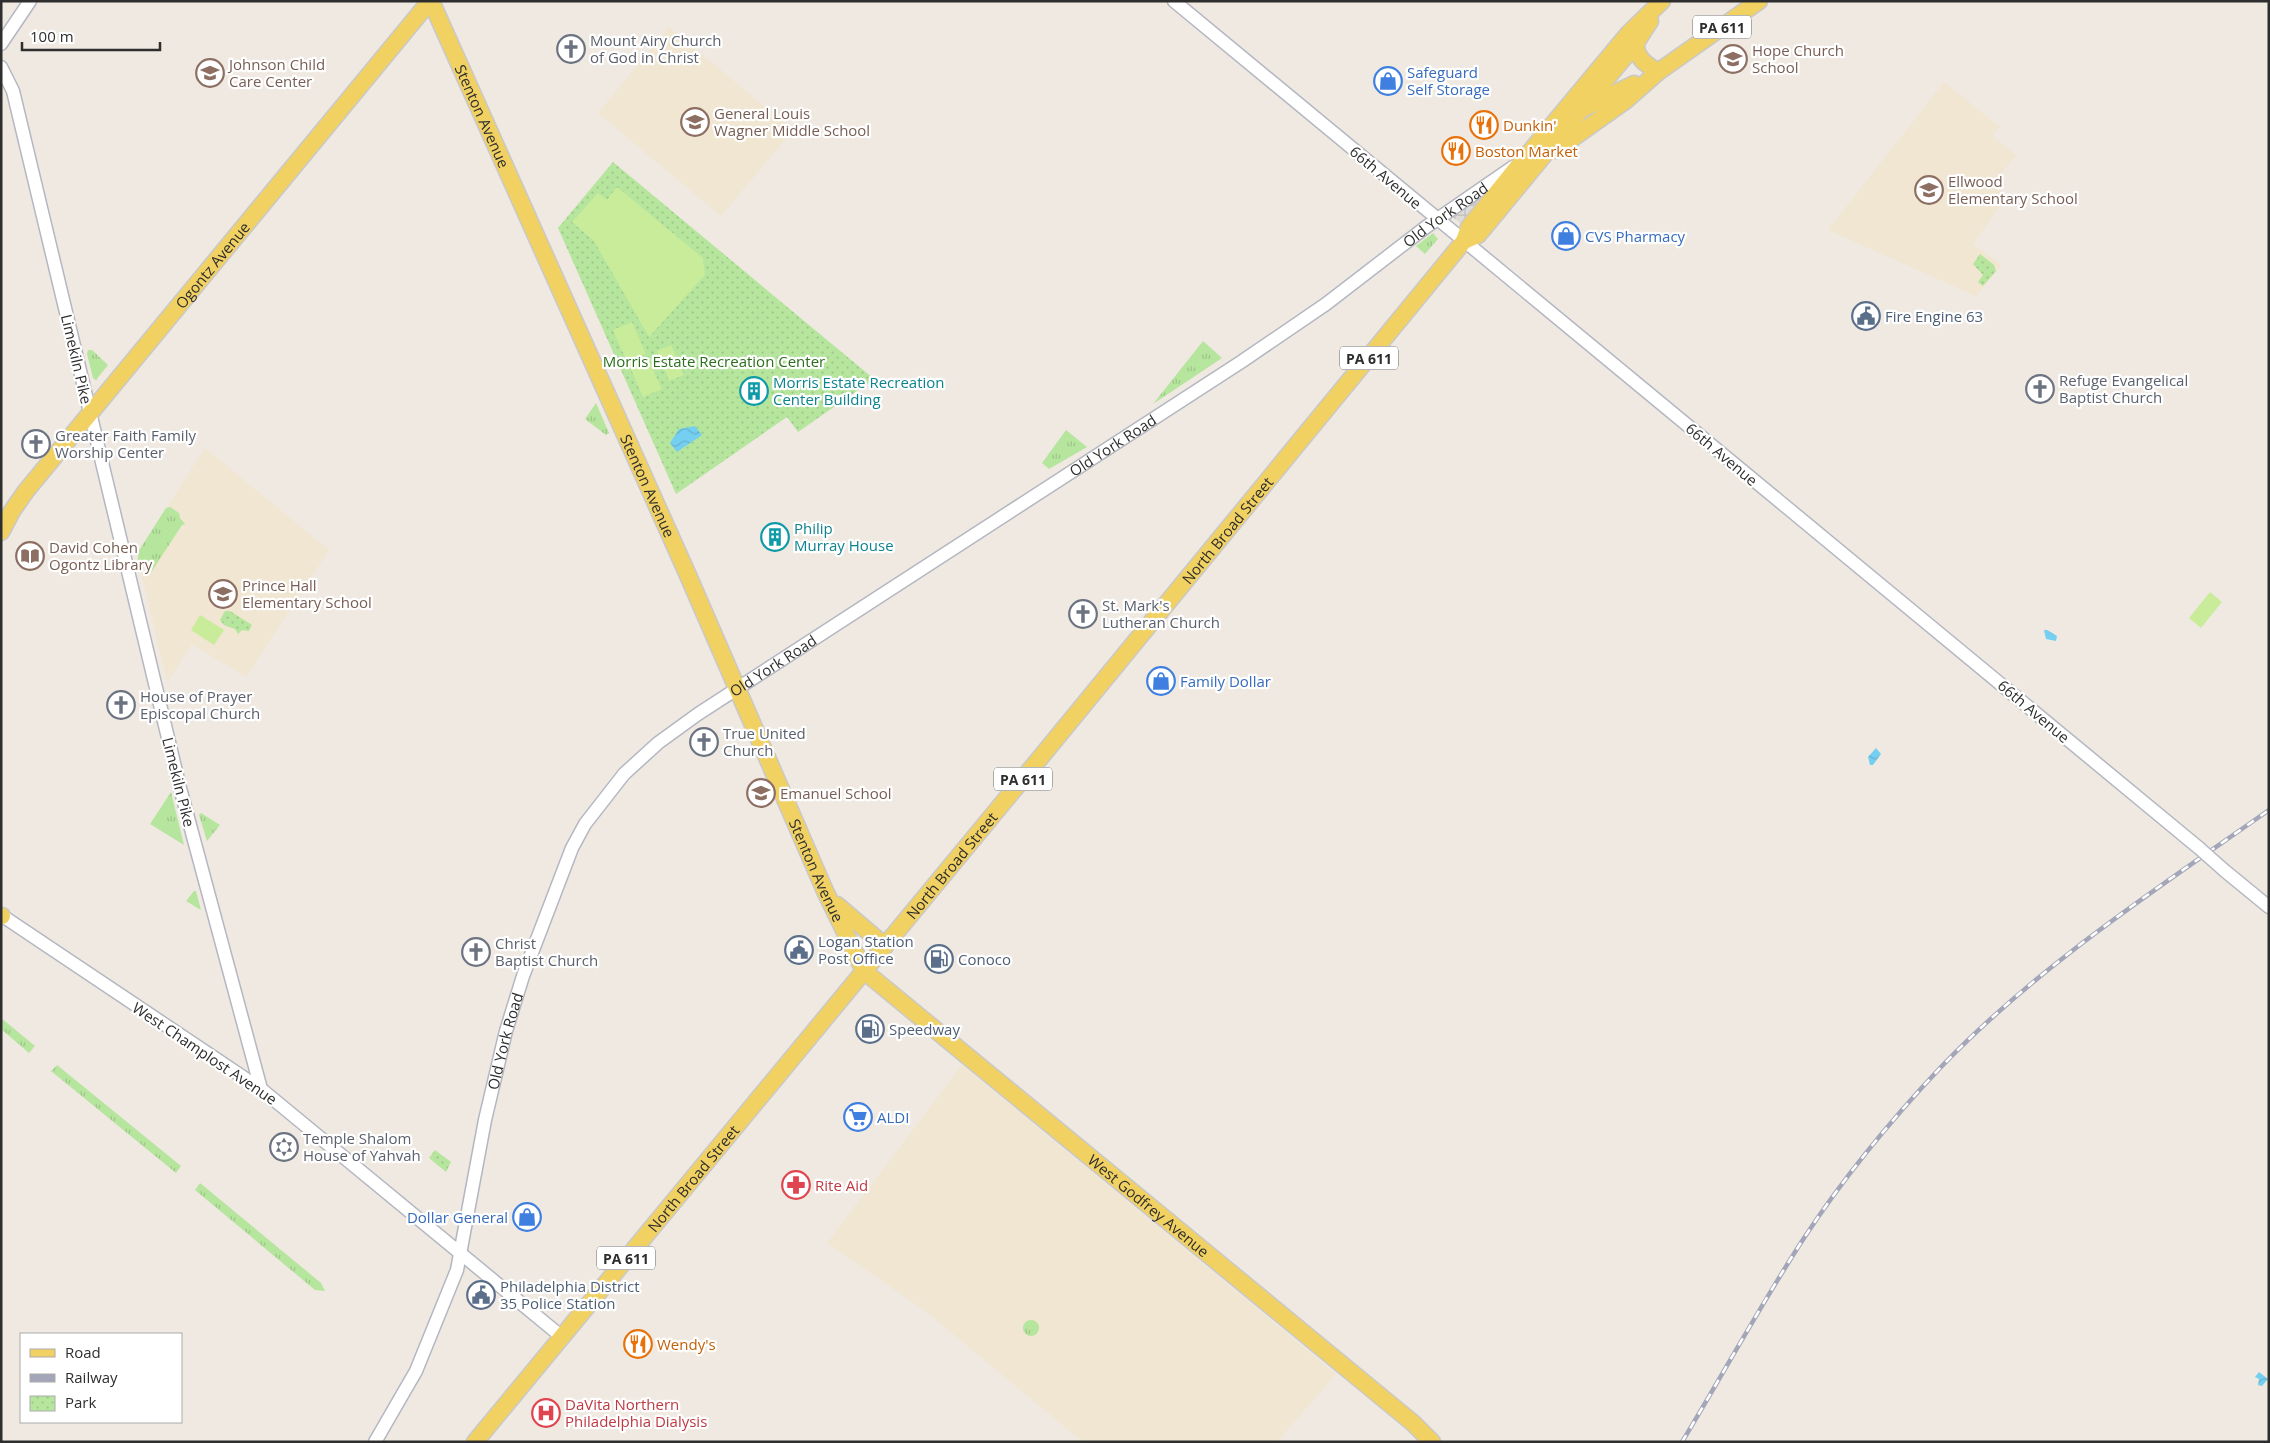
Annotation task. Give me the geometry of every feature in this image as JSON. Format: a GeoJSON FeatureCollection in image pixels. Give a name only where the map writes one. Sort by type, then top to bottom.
{"type":"FeatureCollection","features":[{"type":"Feature","properties":{"kind":"main road","name":"Ogontz Avenue"},"geometry":{"type":"LineString","coordinates":[[1,532],[12,511],[26,492],[89,414],[431,1]]}},
{"type":"Feature","properties":{"kind":"main road","name":"Stenton Avenue"},"geometry":{"type":"LineString","coordinates":[[431,1],[738,689],[826,891],[864,971]]}},
{"type":"Feature","properties":{"kind":"main road","name":"North Broad Street"},"geometry":{"type":"LineString","coordinates":[[1527,166],[1581,109],[1636,43],[1663,1]]}},
{"type":"Feature","properties":{"kind":"main road","name":"North Broad Street"},"geometry":{"type":"LineString","coordinates":[[475,1442],[1310,431],[1464,241],[1478,235],[1561,116],[1628,34],[1663,1]]}},
{"type":"Feature","properties":{"kind":"main road","name":"Old York Road"},"geometry":{"type":"LineString","coordinates":[[1527,166],[1562,145],[1624,101],[1658,72],[1759,1]]}},
{"type":"Feature","properties":{"kind":"main road"},"geometry":{"type":"LineString","coordinates":[[1636,43],[1637,53],[1641,59],[1658,72]]}},
{"type":"Feature","properties":{"kind":"main road","name":"Old York Road"},"geometry":{"type":"LineString","coordinates":[[1561,116],[1581,109],[1658,72]]}},
{"type":"Feature","properties":{"kind":"main road"},"geometry":{"type":"LineString","coordinates":[[826,891],[845,914],[885,946]]}},
{"type":"Feature","properties":{"kind":"main road","name":"West Godfrey Avenue"},"geometry":{"type":"LineString","coordinates":[[864,971],[1413,1423],[1432,1442]]}},
{"type":"Feature","properties":{"kind":"street"},"geometry":{"type":"LineString","coordinates":[[1,44],[30,1]]}},
{"type":"Feature","properties":{"kind":"street","name":"66th Avenue"},"geometry":{"type":"LineString","coordinates":[[1174,1],[2269,907]]}},
{"type":"Feature","properties":{"kind":"street","name":"Limekiln Pike"},"geometry":{"type":"LineString","coordinates":[[1,67],[14,91],[89,414],[180,788],[261,1089]]}},
{"type":"Feature","properties":{"kind":"street","name":"Old York Road"},"geometry":{"type":"LineString","coordinates":[[375,1442],[416,1371],[457,1270],[459,1251],[485,1120],[506,1031],[523,976],[572,848],[585,824],[639,759],[676,729],[1241,362],[1326,304],[1437,219],[1527,166]]}},
{"type":"Feature","properties":{"kind":"street","name":"West Champlost Avenue"},"geometry":{"type":"LineString","coordinates":[[2,916],[261,1089],[562,1337]]}},
{"type":"Feature","properties":{"kind":"shaded area","name":"General Louis Wagner Middle School"},"geometry":{"type":"Polygon","coordinates":[[[669,27],[793,130],[721,216],[598,113],[669,27]]]}},
{"type":"Feature","properties":{"kind":"shaded area","name":"Ellwood Elementary School"},"geometry":{"type":"Polygon","coordinates":[[[1944,82],[2000,127],[1992,135],[2016,156],[1992,184],[2007,196],[1973,244],[2002,265],[1976,296],[1828,230],[1944,82]]]}},
{"type":"Feature","properties":{"kind":"shaded area"},"geometry":{"type":"Polygon","coordinates":[[[1486,191],[1460,223],[1450,215],[1486,191]]]}},
{"type":"Feature","properties":{"kind":"shaded area","name":"Prince Hall Elementary School"},"geometry":{"type":"Polygon","coordinates":[[[205,448],[329,550],[246,677],[192,644],[167,682],[137,554],[205,448]]]}},
{"type":"Feature","properties":{"kind":"shaded area"},"geometry":{"type":"Polygon","coordinates":[[[962,1065],[1336,1374],[1277,1442],[1083,1442],[924,1310],[827,1243],[962,1065]]]}},
{"type":"Feature","properties":{"kind":"green space","name":"Morris Estate Recreation Center"},"geometry":{"type":"Polygon","coordinates":[[[613,162],[874,379],[798,432],[787,417],[676,494],[558,228],[613,162]]]}},
{"type":"Feature","properties":{"kind":"green space"},"geometry":{"type":"Polygon","coordinates":[[[617,187],[703,258],[705,275],[649,337],[594,241],[572,222],[598,193],[607,200],[617,187]]]}},
{"type":"Feature","properties":{"kind":"green space"},"geometry":{"type":"Polygon","coordinates":[[[1433,233],[1438,239],[1425,254],[1416,246],[1433,233]]]}},
{"type":"Feature","properties":{"kind":"green space"},"geometry":{"type":"Polygon","coordinates":[[[1980,254],[1994,265],[1996,271],[1983,286],[1978,282],[1983,275],[1973,264],[1980,254]]]}},
{"type":"Feature","properties":{"kind":"green space"},"geometry":{"type":"Polygon","coordinates":[[[632,322],[646,354],[627,362],[613,330],[632,322]]]}},
{"type":"Feature","properties":{"kind":"green space"},"geometry":{"type":"Polygon","coordinates":[[[1203,341],[1222,358],[1153,404],[1203,341]]]}},
{"type":"Feature","properties":{"kind":"green space"},"geometry":{"type":"Polygon","coordinates":[[[671,345],[684,375],[669,381],[657,351],[671,345]]]}},
{"type":"Feature","properties":{"kind":"green space"},"geometry":{"type":"Polygon","coordinates":[[[88,350],[92,350],[108,365],[96,380],[93,378],[87,354],[88,350]]]}},
{"type":"Feature","properties":{"kind":"green space"},"geometry":{"type":"Polygon","coordinates":[[[647,357],[662,389],[643,397],[629,365],[647,357]]]}},
{"type":"Feature","properties":{"kind":"green space"},"geometry":{"type":"Polygon","coordinates":[[[596,403],[609,433],[606,435],[585,419],[596,403]]]}},
{"type":"Feature","properties":{"kind":"green space"},"geometry":{"type":"Polygon","coordinates":[[[1066,430],[1087,447],[1049,469],[1042,463],[1066,430]]]}},
{"type":"Feature","properties":{"kind":"green space"},"geometry":{"type":"Polygon","coordinates":[[[170,507],[179,513],[180,518],[185,524],[182,525],[150,574],[143,560],[138,560],[138,552],[166,508],[170,507]]]}},
{"type":"Feature","properties":{"kind":"green space"},"geometry":{"type":"Polygon","coordinates":[[[2210,592],[2222,602],[2201,628],[2189,618],[2210,592]]]}},
{"type":"Feature","properties":{"kind":"green space"},"geometry":{"type":"Polygon","coordinates":[[[225,611],[230,611],[252,625],[249,631],[242,630],[238,634],[235,629],[224,625],[220,620],[225,611]]]}},
{"type":"Feature","properties":{"kind":"green space"},"geometry":{"type":"Polygon","coordinates":[[[200,615],[224,630],[214,645],[191,630],[200,615]]]}},
{"type":"Feature","properties":{"kind":"green space"},"geometry":{"type":"Polygon","coordinates":[[[171,792],[184,845],[150,824],[171,792]]]}},
{"type":"Feature","properties":{"kind":"green space"},"geometry":{"type":"Polygon","coordinates":[[[201,813],[220,825],[207,841],[199,815],[201,813]]]}},
{"type":"Feature","properties":{"kind":"green space"},"geometry":{"type":"Polygon","coordinates":[[[196,891],[201,910],[186,901],[196,891]]]}},
{"type":"Feature","properties":{"kind":"green space"},"geometry":{"type":"Polygon","coordinates":[[[1,1018],[35,1046],[29,1053],[1,1029],[1,1018]]]}},
{"type":"Feature","properties":{"kind":"green space"},"geometry":{"type":"Polygon","coordinates":[[[57,1065],[181,1166],[176,1173],[51,1071],[57,1065]]]}},
{"type":"Feature","properties":{"kind":"green space"},"geometry":{"type":"Polygon","coordinates":[[[435,1150],[451,1162],[446,1172],[429,1158],[435,1150]]]}},
{"type":"Feature","properties":{"kind":"green space"},"geometry":{"type":"Polygon","coordinates":[[[200,1183],[321,1283],[325,1291],[315,1290],[195,1190],[200,1183]]]}},
{"type":"Feature","properties":{"kind":"green space"},"geometry":{"type":"Polygon","coordinates":[[[1031,1320],[1039,1328],[1031,1336],[1023,1328],[1031,1320]]]}},
{"type":"Feature","properties":{"kind":"water"},"geometry":{"type":"Polygon","coordinates":[[[695,426],[702,435],[677,452],[670,443],[679,429],[695,426]]]}},
{"type":"Feature","properties":{"kind":"water"},"geometry":{"type":"Polygon","coordinates":[[[2044,630],[2057,636],[2056,641],[2046,639],[2044,630]]]}},
{"type":"Feature","properties":{"kind":"water"},"geometry":{"type":"Polygon","coordinates":[[[1876,748],[1881,754],[1873,765],[1870,765],[1868,757],[1876,748]]]}},
{"type":"Feature","properties":{"kind":"water"},"geometry":{"type":"Polygon","coordinates":[[[2259,1372],[2268,1379],[2262,1386],[2258,1385],[2259,1379],[2255,1377],[2259,1372]]]}},
{"type":"Feature","properties":{"kind":"railway"},"geometry":{"type":"LineString","coordinates":[[1682,1442],[1773,1288],[1819,1215],[1869,1150],[1941,1067],[1978,1030],[2057,962],[2269,810]]}},
{"type":"Feature","properties":{"kind":"place","name":"Mount Airy Church of God in Christ"},"geometry":{"type":"Point","coordinates":[571,49]}},
{"type":"Feature","properties":{"kind":"place","name":"Hope Church School"},"geometry":{"type":"Point","coordinates":[1733,59]}},
{"type":"Feature","properties":{"kind":"place","name":"Johnson Child Care Center"},"geometry":{"type":"Point","coordinates":[210,73]}},
{"type":"Feature","properties":{"kind":"place","name":"Safeguard Self Storage"},"geometry":{"type":"Point","coordinates":[1388,81]}},
{"type":"Feature","properties":{"kind":"place","name":"General Louis Wagner Middle School"},"geometry":{"type":"Point","coordinates":[695,122]}},
{"type":"Feature","properties":{"kind":"place","name":"Dunkin'"},"geometry":{"type":"Point","coordinates":[1484,125]}},
{"type":"Feature","properties":{"kind":"place","name":"Boston Market"},"geometry":{"type":"Point","coordinates":[1456,151]}},
{"type":"Feature","properties":{"kind":"place","name":"Ellwood Elementary School"},"geometry":{"type":"Point","coordinates":[1929,190]}},
{"type":"Feature","properties":{"kind":"place","name":"CVS Pharmacy"},"geometry":{"type":"Point","coordinates":[1566,236]}},
{"type":"Feature","properties":{"kind":"place","name":"Fire Engine 63"},"geometry":{"type":"Point","coordinates":[1866,316]}},
{"type":"Feature","properties":{"kind":"place","name":"Refuge Evangelical Baptist Church"},"geometry":{"type":"Point","coordinates":[2040,389]}},
{"type":"Feature","properties":{"kind":"place","name":"Morris Estate Recreation Center Building"},"geometry":{"type":"Point","coordinates":[754,391]}},
{"type":"Feature","properties":{"kind":"place","name":"Greater Faith Family Worship Center"},"geometry":{"type":"Point","coordinates":[36,444]}},
{"type":"Feature","properties":{"kind":"place","name":"Philip Murray House"},"geometry":{"type":"Point","coordinates":[775,537]}},
{"type":"Feature","properties":{"kind":"place","name":"David Cohen Ogontz Library"},"geometry":{"type":"Point","coordinates":[30,556]}},
{"type":"Feature","properties":{"kind":"place","name":"Prince Hall Elementary School"},"geometry":{"type":"Point","coordinates":[223,594]}},
{"type":"Feature","properties":{"kind":"place","name":"St. Mark's Lutheran Church"},"geometry":{"type":"Point","coordinates":[1083,614]}},
{"type":"Feature","properties":{"kind":"place","name":"Family Dollar"},"geometry":{"type":"Point","coordinates":[1161,681]}},
{"type":"Feature","properties":{"kind":"place","name":"House of Prayer Episcopal Church"},"geometry":{"type":"Point","coordinates":[121,705]}},
{"type":"Feature","properties":{"kind":"place","name":"True United Church"},"geometry":{"type":"Point","coordinates":[704,742]}},
{"type":"Feature","properties":{"kind":"place","name":"Emanuel School"},"geometry":{"type":"Point","coordinates":[761,793]}},
{"type":"Feature","properties":{"kind":"place","name":"Logan Station Post Office"},"geometry":{"type":"Point","coordinates":[799,950]}},
{"type":"Feature","properties":{"kind":"place","name":"Christ Baptist Church"},"geometry":{"type":"Point","coordinates":[476,952]}},
{"type":"Feature","properties":{"kind":"place","name":"Conoco"},"geometry":{"type":"Point","coordinates":[939,959]}},
{"type":"Feature","properties":{"kind":"place","name":"Speedway"},"geometry":{"type":"Point","coordinates":[870,1029]}},
{"type":"Feature","properties":{"kind":"place","name":"ALDI"},"geometry":{"type":"Point","coordinates":[858,1117]}},
{"type":"Feature","properties":{"kind":"place","name":"Temple Shalom House of Yahvah"},"geometry":{"type":"Point","coordinates":[284,1147]}},
{"type":"Feature","properties":{"kind":"place","name":"Rite Aid"},"geometry":{"type":"Point","coordinates":[796,1185]}},
{"type":"Feature","properties":{"kind":"place","name":"Dollar General"},"geometry":{"type":"Point","coordinates":[527,1217]}},
{"type":"Feature","properties":{"kind":"place","name":"Philadelphia District 35 Police Station"},"geometry":{"type":"Point","coordinates":[481,1295]}},
{"type":"Feature","properties":{"kind":"place","name":"Wendy's"},"geometry":{"type":"Point","coordinates":[638,1344]}},
{"type":"Feature","properties":{"kind":"place","name":"DaVita Northern Philadelphia Dialysis"},"geometry":{"type":"Point","coordinates":[546,1413]}}]}
